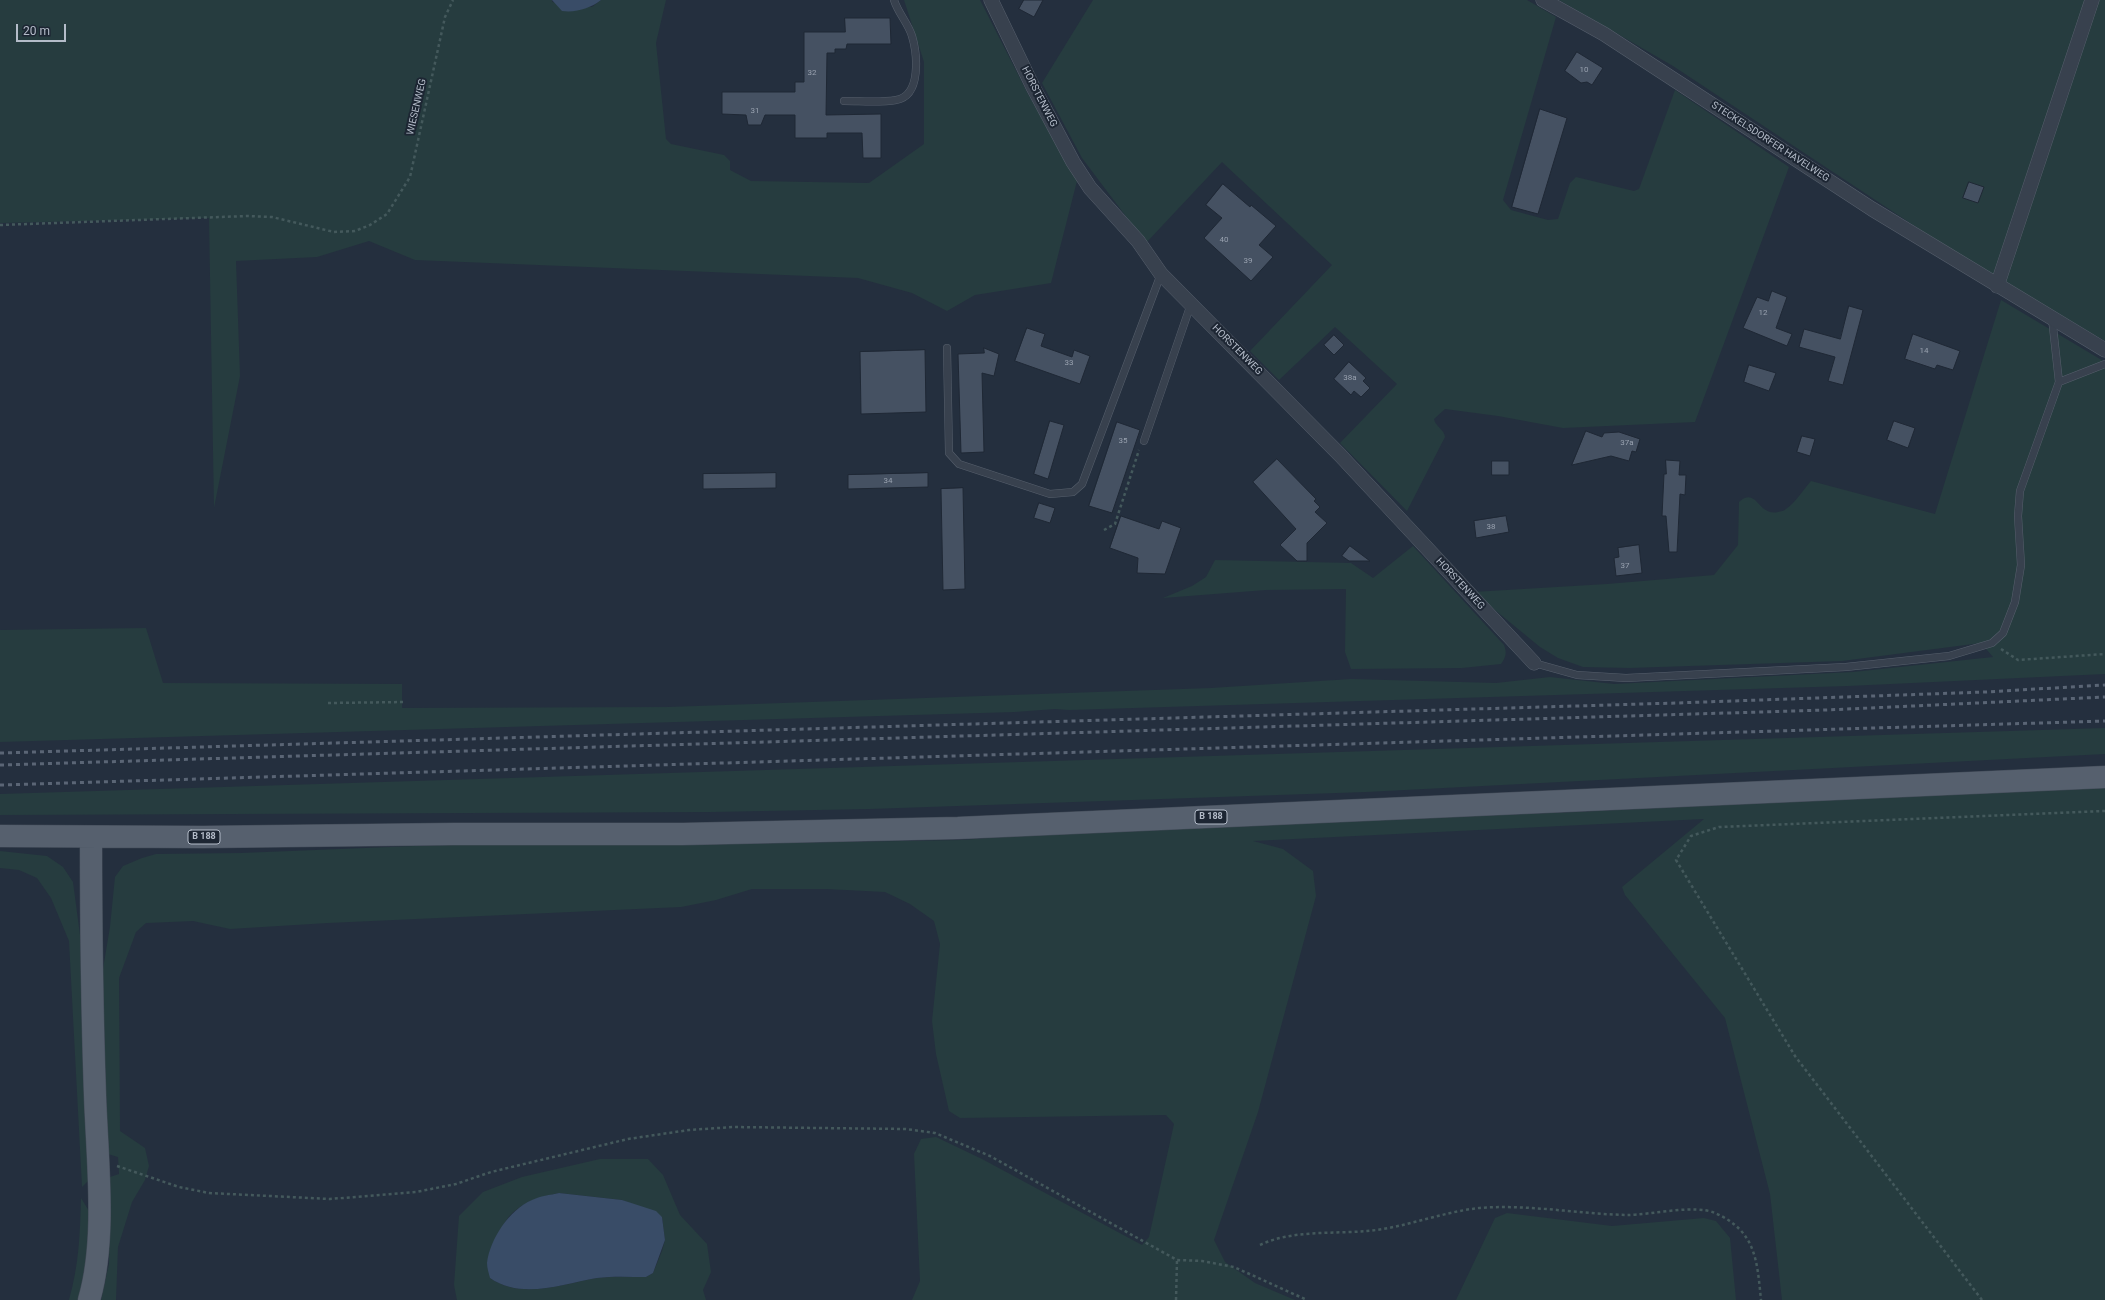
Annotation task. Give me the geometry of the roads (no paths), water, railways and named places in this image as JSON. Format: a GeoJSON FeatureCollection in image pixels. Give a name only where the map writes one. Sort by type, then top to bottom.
{"type":"FeatureCollection","features":[{"type":"Feature","properties":{"kind":"main road","name":"B 188"},"geometry":{"type":"LineString","coordinates":[[0,836],[91,837],[445,834],[683,834],[951,828],[2105,777]]}},
{"type":"Feature","properties":{"kind":"main road"},"geometry":{"type":"LineString","coordinates":[[89,1300],[97,1262],[99,1218],[91,988],[91,837]]}},
{"type":"Feature","properties":{"kind":"street","name":"STECKELSDORFER HAVELWEG"},"geometry":{"type":"LineString","coordinates":[[1543,0],[1604,34],[1872,209],[2105,350]]}},
{"type":"Feature","properties":{"kind":"street"},"geometry":{"type":"LineString","coordinates":[[1997,286],[2092,0]]}},
{"type":"Feature","properties":{"kind":"street","name":"HORSTENWEG"},"geometry":{"type":"LineString","coordinates":[[994,2],[1033,87],[1073,162],[1090,188],[1138,242],[1161,274],[1340,455],[1534,663]]}},
{"type":"Feature","properties":{"kind":"lane"},"geometry":{"type":"LineString","coordinates":[[844,101],[898,100],[906,95],[915,80],[917,61],[911,35],[894,0]]}},
{"type":"Feature","properties":{"kind":"lane"},"geometry":{"type":"LineString","coordinates":[[947,348],[949,453],[959,464],[1050,494],[1072,492],[1082,484],[1161,274]]}},
{"type":"Feature","properties":{"kind":"lane"},"geometry":{"type":"LineString","coordinates":[[1144,442],[1191,304]]}},
{"type":"Feature","properties":{"kind":"lane"},"geometry":{"type":"LineString","coordinates":[[1534,663],[1577,675],[1626,678],[1846,667],[1949,656],[1992,643],[2003,632],[2015,602],[2021,565],[2018,516],[2020,491],[2059,382],[2052,318]]}},
{"type":"Feature","properties":{"kind":"lane"},"geometry":{"type":"LineString","coordinates":[[2059,382],[2105,364]]}},
{"type":"Feature","properties":{"kind":"water"},"geometry":{"type":"Polygon","coordinates":[[[552,0],[601,0],[583,9],[562,11],[552,0]]]}},
{"type":"Feature","properties":{"kind":"water"},"geometry":{"type":"Polygon","coordinates":[[[559,1193],[622,1200],[656,1211],[662,1217],[665,1240],[653,1273],[646,1277],[597,1278],[556,1286],[529,1289],[502,1285],[490,1278],[487,1263],[492,1244],[496,1235],[508,1218],[532,1200],[559,1193]]]}},
{"type":"Feature","properties":{"kind":"railway"},"geometry":{"type":"LineString","coordinates":[[0,753],[1676,703],[1985,692],[2105,685]]}},
{"type":"Feature","properties":{"kind":"railway"},"geometry":{"type":"LineString","coordinates":[[0,765],[1827,710],[2105,697]]}},
{"type":"Feature","properties":{"kind":"railway"},"geometry":{"type":"LineString","coordinates":[[0,785],[2105,721]]}}]}
